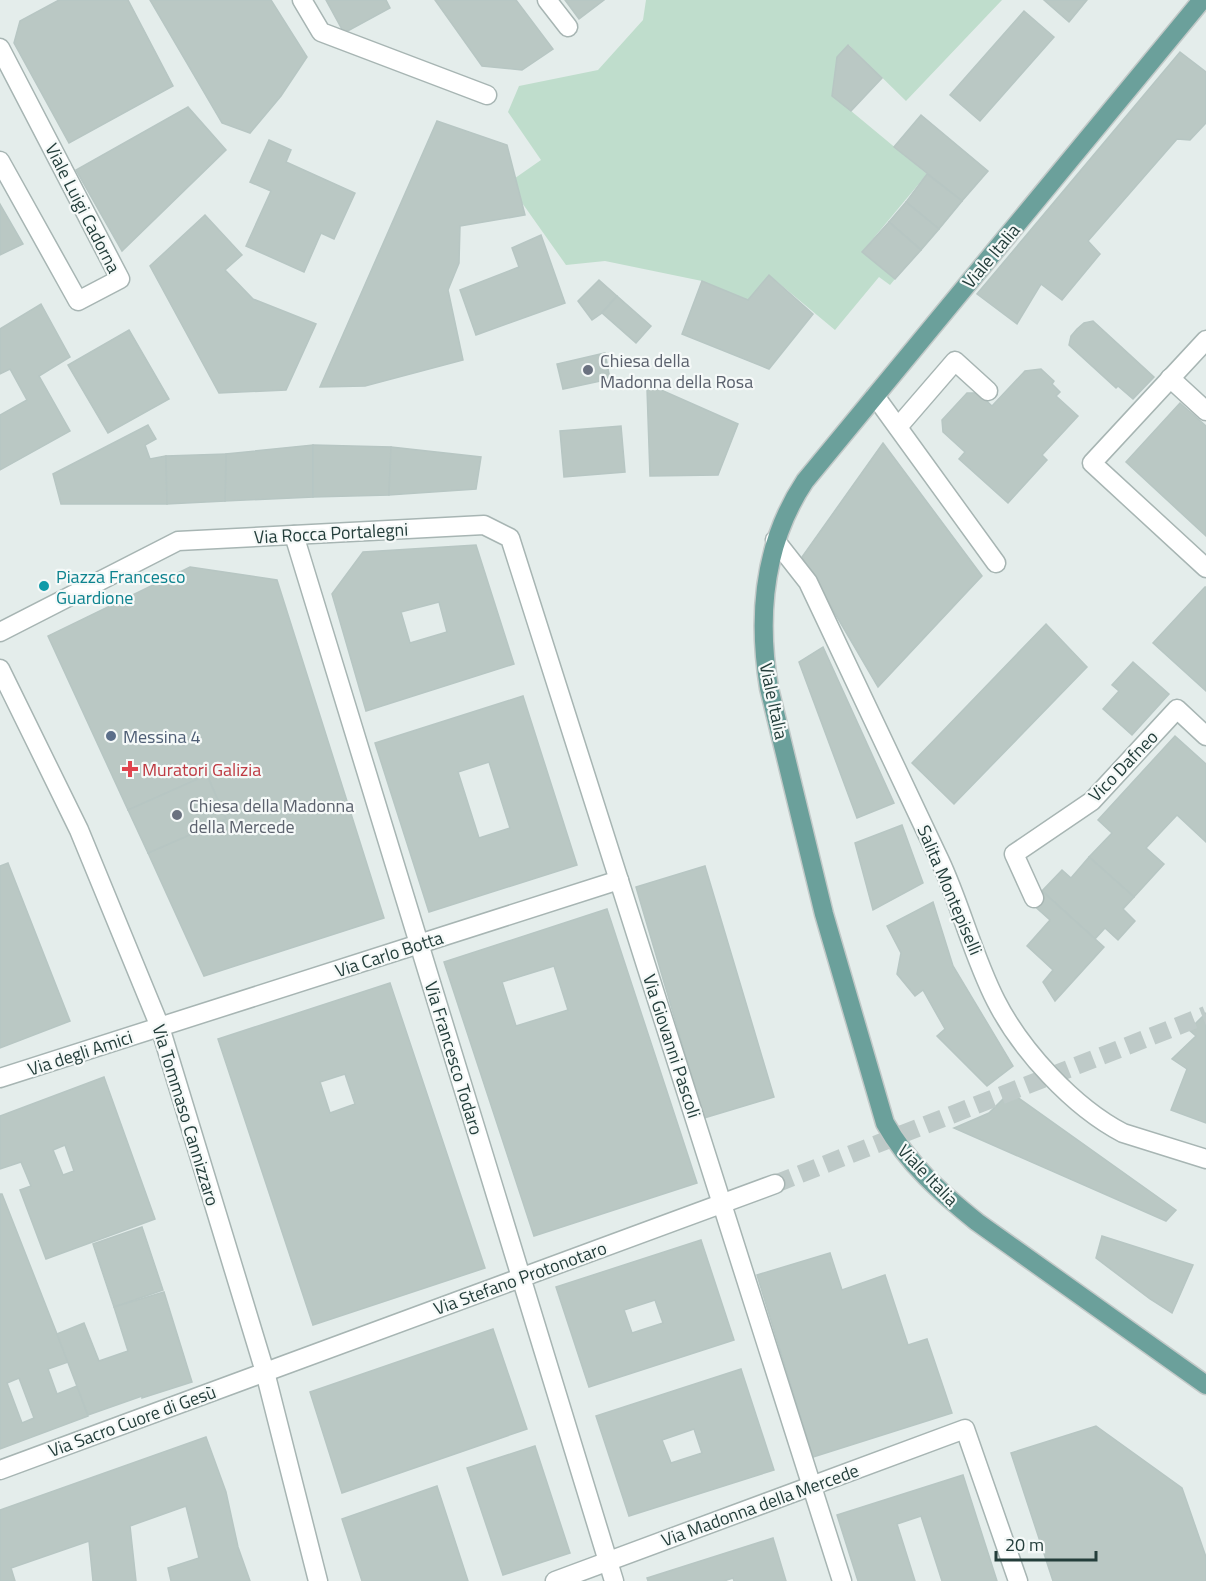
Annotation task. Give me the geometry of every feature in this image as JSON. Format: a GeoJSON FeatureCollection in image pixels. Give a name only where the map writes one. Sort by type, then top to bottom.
{"type":"FeatureCollection","features":[{"type":"Feature","properties":{"kind":"main road","name":"Viale Italia"},"geometry":{"type":"LineString","coordinates":[[1202,0],[793,498],[775,540],[767,568],[764,594],[764,660],[824,914],[885,1123],[897,1146],[942,1194],[977,1222],[1206,1385]]}},
{"type":"Feature","properties":{"kind":"street"},"geometry":{"type":"LineString","coordinates":[[302,0],[321,32],[487,95]]}},
{"type":"Feature","properties":{"kind":"street"},"geometry":{"type":"LineString","coordinates":[[547,0],[568,27]]}},
{"type":"Feature","properties":{"kind":"street","name":"Viale Luigi Cadorna"},"geometry":{"type":"LineString","coordinates":[[0,48],[120,279],[78,301],[0,161]]}},
{"type":"Feature","properties":{"kind":"street"},"geometry":{"type":"LineString","coordinates":[[1206,340],[1092,463],[1206,568]]}},
{"type":"Feature","properties":{"kind":"street"},"geometry":{"type":"LineString","coordinates":[[898,427],[955,361],[988,391]]}},
{"type":"Feature","properties":{"kind":"street"},"geometry":{"type":"LineString","coordinates":[[1170,378],[1206,411]]}},
{"type":"Feature","properties":{"kind":"street"},"geometry":{"type":"LineString","coordinates":[[875,396],[996,563]]}},
{"type":"Feature","properties":{"kind":"street","name":"Via Rocca Portalegni"},"geometry":{"type":"LineString","coordinates":[[0,632],[178,541],[484,525]]}},
{"type":"Feature","properties":{"kind":"street","name":"Via Giovanni Pascoli"},"geometry":{"type":"LineString","coordinates":[[484,525],[510,538],[843,1581]]}},
{"type":"Feature","properties":{"kind":"street","name":"Via Francesco Todaro"},"geometry":{"type":"LineString","coordinates":[[294,535],[614,1581]]}},
{"type":"Feature","properties":{"kind":"street","name":"Salita Montepiselli"},"geometry":{"type":"LineString","coordinates":[[775,540],[808,582],[945,872],[995,1000],[1021,1041],[1056,1082],[1112,1128],[1206,1159]]}},
{"type":"Feature","properties":{"kind":"street","name":"Via Tommaso Cannizzaro"},"geometry":{"type":"LineString","coordinates":[[0,669],[79,830],[160,1027],[264,1372],[318,1581]]}},
{"type":"Feature","properties":{"kind":"street","name":"Vico Dafneo"},"geometry":{"type":"LineString","coordinates":[[1034,898],[1014,854],[1092,801],[1177,709],[1206,736]]}},
{"type":"Feature","properties":{"kind":"street","name":"Via Carlo Botta"},"geometry":{"type":"LineString","coordinates":[[160,1027],[619,880]]}},
{"type":"Feature","properties":{"kind":"street","name":"Via degli Amici"},"geometry":{"type":"LineString","coordinates":[[0,1078],[160,1027]]}},
{"type":"Feature","properties":{"kind":"street","name":"Via Stefano Protonotaro"},"geometry":{"type":"LineString","coordinates":[[264,1372],[775,1184]]}},
{"type":"Feature","properties":{"kind":"street","name":"Via Sacro Cuore di Gesù"},"geometry":{"type":"LineString","coordinates":[[0,1470],[264,1372]]}},
{"type":"Feature","properties":{"kind":"street","name":"Via Madonna della Mercede"},"geometry":{"type":"LineString","coordinates":[[555,1581],[965,1428],[1018,1581]]}},
{"type":"Feature","properties":{"kind":"green space"},"geometry":{"type":"Polygon","coordinates":[[[646,0],[1002,0],[906,101],[849,45],[837,57],[833,96],[927,174],[862,252],[895,279],[890,285],[879,277],[835,330],[769,275],[748,300],[702,281],[605,261],[566,265],[508,183],[541,160],[508,112],[519,86],[598,70],[643,20],[646,0]]]}},
{"type":"Feature","properties":{"kind":"building"},"geometry":{"type":"Polygon","coordinates":[[[59,0],[128,0],[173,86],[69,143],[14,43],[20,21],[59,0]]]}},
{"type":"Feature","properties":{"kind":"building"},"geometry":{"type":"Polygon","coordinates":[[[150,0],[271,0],[307,57],[281,96],[250,133],[222,123],[150,0]]]}},
{"type":"Feature","properties":{"kind":"building"},"geometry":{"type":"Polygon","coordinates":[[[326,0],[386,0],[390,8],[344,33],[326,0]]]}},
{"type":"Feature","properties":{"kind":"building"},"geometry":{"type":"Polygon","coordinates":[[[435,0],[516,0],[553,49],[522,70],[482,66],[435,0]]]}},
{"type":"Feature","properties":{"kind":"building"},"geometry":{"type":"Polygon","coordinates":[[[565,0],[604,0],[579,19],[565,0]]]}},
{"type":"Feature","properties":{"kind":"building"},"geometry":{"type":"Polygon","coordinates":[[[1044,0],[1087,0],[1069,22],[1044,0]]]}},
{"type":"Feature","properties":{"kind":"building"},"geometry":{"type":"Polygon","coordinates":[[[1024,11],[1054,37],[980,121],[950,95],[1024,11]]]}},
{"type":"Feature","properties":{"kind":"building"},"geometry":{"type":"Polygon","coordinates":[[[848,45],[882,78],[851,111],[832,96],[837,57],[848,45]]]}},
{"type":"Feature","properties":{"kind":"building"},"geometry":{"type":"Polygon","coordinates":[[[1180,52],[1206,72],[1206,123],[1190,140],[1177,139],[1088,241],[1100,254],[1062,300],[1041,284],[1017,324],[977,294],[1180,52]]]}},
{"type":"Feature","properties":{"kind":"building"},"geometry":{"type":"Polygon","coordinates":[[[188,107],[226,150],[122,251],[76,170],[188,107]]]}},
{"type":"Feature","properties":{"kind":"building"},"geometry":{"type":"Polygon","coordinates":[[[921,115],[988,171],[962,201],[894,147],[921,115]]]}},
{"type":"Feature","properties":{"kind":"building"},"geometry":{"type":"Polygon","coordinates":[[[437,121],[507,145],[525,215],[460,226],[459,263],[448,290],[463,360],[365,386],[320,387],[437,121]]]}},
{"type":"Feature","properties":{"kind":"building"},"geometry":{"type":"Polygon","coordinates":[[[269,140],[291,150],[286,162],[355,193],[334,239],[321,233],[304,272],[246,246],[271,191],[250,182],[269,140]]]}},
{"type":"Feature","properties":{"kind":"building"},"geometry":{"type":"Polygon","coordinates":[[[927,174],[962,201],[939,229],[906,202],[927,174]]]}},
{"type":"Feature","properties":{"kind":"building"},"geometry":{"type":"Polygon","coordinates":[[[906,202],[939,229],[921,250],[889,222],[906,202]]]}},
{"type":"Feature","properties":{"kind":"building"},"geometry":{"type":"Polygon","coordinates":[[[0,204],[23,244],[0,255],[0,204]]]}},
{"type":"Feature","properties":{"kind":"building"},"geometry":{"type":"Polygon","coordinates":[[[205,215],[242,255],[225,270],[253,299],[316,324],[286,390],[219,393],[150,266],[205,215]]]}},
{"type":"Feature","properties":{"kind":"building"},"geometry":{"type":"Polygon","coordinates":[[[889,222],[921,250],[895,279],[862,252],[889,222]]]}},
{"type":"Feature","properties":{"kind":"building"},"geometry":{"type":"Polygon","coordinates":[[[541,235],[565,303],[476,335],[460,290],[519,267],[512,248],[541,235]]]}},
{"type":"Feature","properties":{"kind":"building"},"geometry":{"type":"Polygon","coordinates":[[[769,275],[813,314],[769,369],[682,334],[702,281],[748,300],[769,275]]]}},
{"type":"Feature","properties":{"kind":"building"},"geometry":{"type":"Polygon","coordinates":[[[599,280],[617,296],[602,313],[592,320],[578,301],[599,280]]]}},
{"type":"Feature","properties":{"kind":"building"},"geometry":{"type":"Polygon","coordinates":[[[617,296],[651,326],[636,343],[602,313],[617,296]]]}},
{"type":"Feature","properties":{"kind":"building"},"geometry":{"type":"Polygon","coordinates":[[[41,304],[70,357],[39,376],[70,431],[0,470],[0,415],[27,400],[10,369],[0,374],[0,329],[41,304]]]}},
{"type":"Feature","properties":{"kind":"building"},"geometry":{"type":"Polygon","coordinates":[[[1093,321],[1154,377],[1133,399],[1118,386],[1116,388],[1069,345],[1071,336],[1077,329],[1084,323],[1093,321]]]}},
{"type":"Feature","properties":{"kind":"building"},"geometry":{"type":"Polygon","coordinates":[[[129,330],[169,399],[108,433],[68,365],[129,330]]]}},
{"type":"Feature","properties":{"kind":"building"},"geometry":{"type":"Polygon","coordinates":[[[605,353],[610,379],[563,389],[557,364],[605,353]]]}},
{"type":"Feature","properties":{"kind":"building"},"geometry":{"type":"Polygon","coordinates":[[[1041,369],[1054,381],[1052,384],[1060,392],[1056,396],[1078,416],[1042,455],[1047,460],[1008,503],[959,459],[965,452],[943,432],[942,420],[967,393],[978,393],[992,406],[1025,371],[1041,369]]]}},
{"type":"Feature","properties":{"kind":"building"},"geometry":{"type":"Polygon","coordinates":[[[652,386],[738,424],[718,475],[650,476],[647,389],[652,386]]]}},
{"type":"Feature","properties":{"kind":"building"},"geometry":{"type":"Polygon","coordinates":[[[1180,403],[1206,426],[1206,536],[1126,462],[1180,403]]]}},
{"type":"Feature","properties":{"kind":"building"},"geometry":{"type":"Polygon","coordinates":[[[148,425],[156,439],[145,445],[150,459],[166,456],[167,504],[61,504],[53,474],[148,425]]]}},
{"type":"Feature","properties":{"kind":"building"},"geometry":{"type":"Polygon","coordinates":[[[621,426],[625,472],[564,477],[560,431],[621,426]]]}},
{"type":"Feature","properties":{"kind":"building"},"geometry":{"type":"Polygon","coordinates":[[[883,443],[982,576],[878,687],[802,557],[883,443]]]}},
{"type":"Feature","properties":{"kind":"building"},"geometry":{"type":"Polygon","coordinates":[[[313,445],[313,497],[225,501],[226,454],[313,445]]]}},
{"type":"Feature","properties":{"kind":"building"},"geometry":{"type":"Polygon","coordinates":[[[313,445],[391,447],[389,495],[313,497],[313,445]]]}},
{"type":"Feature","properties":{"kind":"building"},"geometry":{"type":"Polygon","coordinates":[[[391,447],[481,457],[476,489],[389,495],[391,447]]]}},
{"type":"Feature","properties":{"kind":"building"},"geometry":{"type":"Polygon","coordinates":[[[226,454],[225,501],[167,504],[166,456],[226,454]]]}},
{"type":"Feature","properties":{"kind":"building"},"geometry":{"type":"Polygon","coordinates":[[[476,545],[514,664],[366,711],[332,594],[363,552],[476,545]],[[439,602],[401,612],[410,643],[447,632],[439,602]]]}},
{"type":"Feature","properties":{"kind":"building"},"geometry":{"type":"Polygon","coordinates":[[[190,567],[277,580],[384,918],[204,976],[148,853],[226,819],[207,775],[128,810],[48,636],[190,567]]]}},
{"type":"Feature","properties":{"kind":"building"},"geometry":{"type":"Polygon","coordinates":[[[1206,587],[1206,691],[1153,643],[1206,587]]]}},
{"type":"Feature","properties":{"kind":"building"},"geometry":{"type":"Polygon","coordinates":[[[1046,624],[1087,667],[954,804],[912,763],[1046,624]]]}},
{"type":"Feature","properties":{"kind":"building"},"geometry":{"type":"Polygon","coordinates":[[[823,647],[894,803],[857,818],[799,662],[823,647]]]}},
{"type":"Feature","properties":{"kind":"building"},"geometry":{"type":"Polygon","coordinates":[[[1133,662],[1169,694],[1132,735],[1103,709],[1119,691],[1112,685],[1133,662]]]}},
{"type":"Feature","properties":{"kind":"building"},"geometry":{"type":"Polygon","coordinates":[[[523,696],[577,865],[429,912],[375,743],[523,696]],[[489,762],[458,772],[479,838],[510,828],[489,762]]]}},
{"type":"Feature","properties":{"kind":"building"},"geometry":{"type":"Polygon","coordinates":[[[1175,736],[1206,764],[1206,842],[1177,815],[1146,848],[1164,864],[1134,897],[1089,857],[1112,833],[1098,820],[1175,736]]]}},
{"type":"Feature","properties":{"kind":"building","name":"Chiesa della Madonna della Mercede"},"geometry":{"type":"Polygon","coordinates":[[[207,775],[226,819],[148,853],[128,810],[207,775]]]}},
{"type":"Feature","properties":{"kind":"building"},"geometry":{"type":"Polygon","coordinates":[[[902,825],[923,883],[873,910],[855,843],[902,825]]]}},
{"type":"Feature","properties":{"kind":"building"},"geometry":{"type":"Polygon","coordinates":[[[1089,857],[1134,897],[1123,909],[1135,921],[1118,940],[1105,928],[1095,939],[1042,891],[1062,870],[1071,878],[1089,857]]]}},
{"type":"Feature","properties":{"kind":"building"},"geometry":{"type":"Polygon","coordinates":[[[8,863],[70,1021],[0,1048],[0,866],[8,863]]]}},
{"type":"Feature","properties":{"kind":"building"},"geometry":{"type":"Polygon","coordinates":[[[705,866],[774,1097],[704,1118],[636,887],[705,866]]]}},
{"type":"Feature","properties":{"kind":"building"},"geometry":{"type":"Polygon","coordinates":[[[1042,891],[1104,947],[1055,1001],[1043,982],[1053,970],[1027,946],[1050,920],[1031,903],[1042,891]]]}},
{"type":"Feature","properties":{"kind":"building"},"geometry":{"type":"Polygon","coordinates":[[[933,902],[953,966],[1013,1066],[987,1086],[937,1036],[945,1029],[923,990],[915,996],[897,974],[901,953],[887,926],[933,902]]]}},
{"type":"Feature","properties":{"kind":"building"},"geometry":{"type":"Polygon","coordinates":[[[607,909],[697,1183],[534,1236],[444,962],[607,909]],[[554,966],[502,982],[516,1026],[568,1010],[554,966]]]}},
{"type":"Feature","properties":{"kind":"building"},"geometry":{"type":"Polygon","coordinates":[[[390,983],[485,1268],[313,1325],[218,1039],[390,983]],[[345,1074],[320,1082],[330,1113],[355,1104],[345,1074]]]}},
{"type":"Feature","properties":{"kind":"building"},"geometry":{"type":"Polygon","coordinates":[[[1206,1013],[1206,1123],[1171,1110],[1187,1069],[1172,1059],[1196,1036],[1189,1030],[1206,1013]]]}},
{"type":"Feature","properties":{"kind":"building"},"geometry":{"type":"Polygon","coordinates":[[[104,1077],[155,1219],[46,1259],[20,1190],[31,1186],[21,1162],[0,1169],[0,1116],[104,1077]],[[65,1145],[53,1150],[63,1175],[74,1171],[65,1145]]]}},
{"type":"Feature","properties":{"kind":"building"},"geometry":{"type":"Polygon","coordinates":[[[1010,1092],[1176,1210],[1166,1221],[954,1128],[989,1113],[1010,1092]]]}},
{"type":"Feature","properties":{"kind":"building"},"geometry":{"type":"Polygon","coordinates":[[[0,1194],[2,1194],[68,1362],[48,1369],[57,1394],[77,1386],[88,1416],[0,1449],[0,1194]],[[19,1378],[7,1383],[22,1423],[34,1418],[19,1378]]]}},
{"type":"Feature","properties":{"kind":"building"},"geometry":{"type":"Polygon","coordinates":[[[142,1227],[163,1290],[114,1307],[93,1244],[142,1227]]]}},
{"type":"Feature","properties":{"kind":"building"},"geometry":{"type":"Polygon","coordinates":[[[1102,1236],[1193,1265],[1172,1313],[1096,1258],[1102,1236]]]}},
{"type":"Feature","properties":{"kind":"building"},"geometry":{"type":"Polygon","coordinates":[[[701,1240],[734,1340],[589,1387],[556,1287],[701,1240]],[[655,1300],[624,1310],[632,1333],[663,1323],[655,1300]]]}},
{"type":"Feature","properties":{"kind":"building"},"geometry":{"type":"Polygon","coordinates":[[[830,1253],[842,1290],[885,1275],[908,1345],[927,1339],[952,1413],[813,1457],[757,1275],[830,1253]]]}},
{"type":"Feature","properties":{"kind":"building"},"geometry":{"type":"Polygon","coordinates":[[[164,1292],[192,1382],[88,1415],[57,1334],[84,1323],[99,1361],[128,1351],[114,1307],[164,1292]]]}},
{"type":"Feature","properties":{"kind":"building"},"geometry":{"type":"Polygon","coordinates":[[[493,1329],[527,1429],[342,1493],[310,1392],[493,1329]]]}},
{"type":"Feature","properties":{"kind":"building"},"geometry":{"type":"Polygon","coordinates":[[[741,1369],[774,1470],[629,1516],[596,1416],[741,1369]],[[694,1429],[662,1440],[671,1463],[702,1453],[694,1429]]]}},
{"type":"Feature","properties":{"kind":"building"},"geometry":{"type":"Polygon","coordinates":[[[1096,1426],[1182,1488],[1206,1557],[1206,1581],[1053,1581],[1011,1453],[1096,1426]]]}},
{"type":"Feature","properties":{"kind":"building"},"geometry":{"type":"Polygon","coordinates":[[[206,1437],[226,1492],[238,1547],[250,1581],[171,1581],[168,1568],[199,1558],[186,1506],[130,1526],[136,1581],[93,1581],[89,1541],[11,1568],[15,1581],[0,1581],[0,1510],[206,1437]]]}},
{"type":"Feature","properties":{"kind":"building"},"geometry":{"type":"Polygon","coordinates":[[[535,1446],[570,1553],[503,1575],[467,1468],[535,1446]]]}},
{"type":"Feature","properties":{"kind":"building"},"geometry":{"type":"Polygon","coordinates":[[[963,1475],[997,1581],[942,1581],[921,1516],[897,1524],[915,1581],[858,1581],[837,1515],[963,1475]]]}},
{"type":"Feature","properties":{"kind":"building"},"geometry":{"type":"Polygon","coordinates":[[[437,1486],[468,1581],[362,1581],[342,1519],[437,1486]]]}},
{"type":"Feature","properties":{"kind":"building"},"geometry":{"type":"Polygon","coordinates":[[[773,1538],[786,1581],[734,1581],[733,1578],[724,1581],[648,1581],[647,1578],[773,1538]]]}},
{"type":"Feature","properties":{"kind":"tunnel"},"geometry":{"type":"LineString","coordinates":[[775,1184],[1206,1015]]}},
{"type":"Feature","properties":{"kind":"place","name":"Chiesa della Madonna della Rosa"},"geometry":{"type":"Point","coordinates":[588,370]}},
{"type":"Feature","properties":{"kind":"place","name":"Piazza Francesco Guardione"},"geometry":{"type":"Point","coordinates":[44,586]}},
{"type":"Feature","properties":{"kind":"place","name":"Messina 4"},"geometry":{"type":"Point","coordinates":[111,736]}},
{"type":"Feature","properties":{"kind":"place","name":"Muratori Galizia"},"geometry":{"type":"Point","coordinates":[130,769]}},
{"type":"Feature","properties":{"kind":"place","name":"Chiesa della Madonna della Mercede"},"geometry":{"type":"Point","coordinates":[177,815]}}]}
